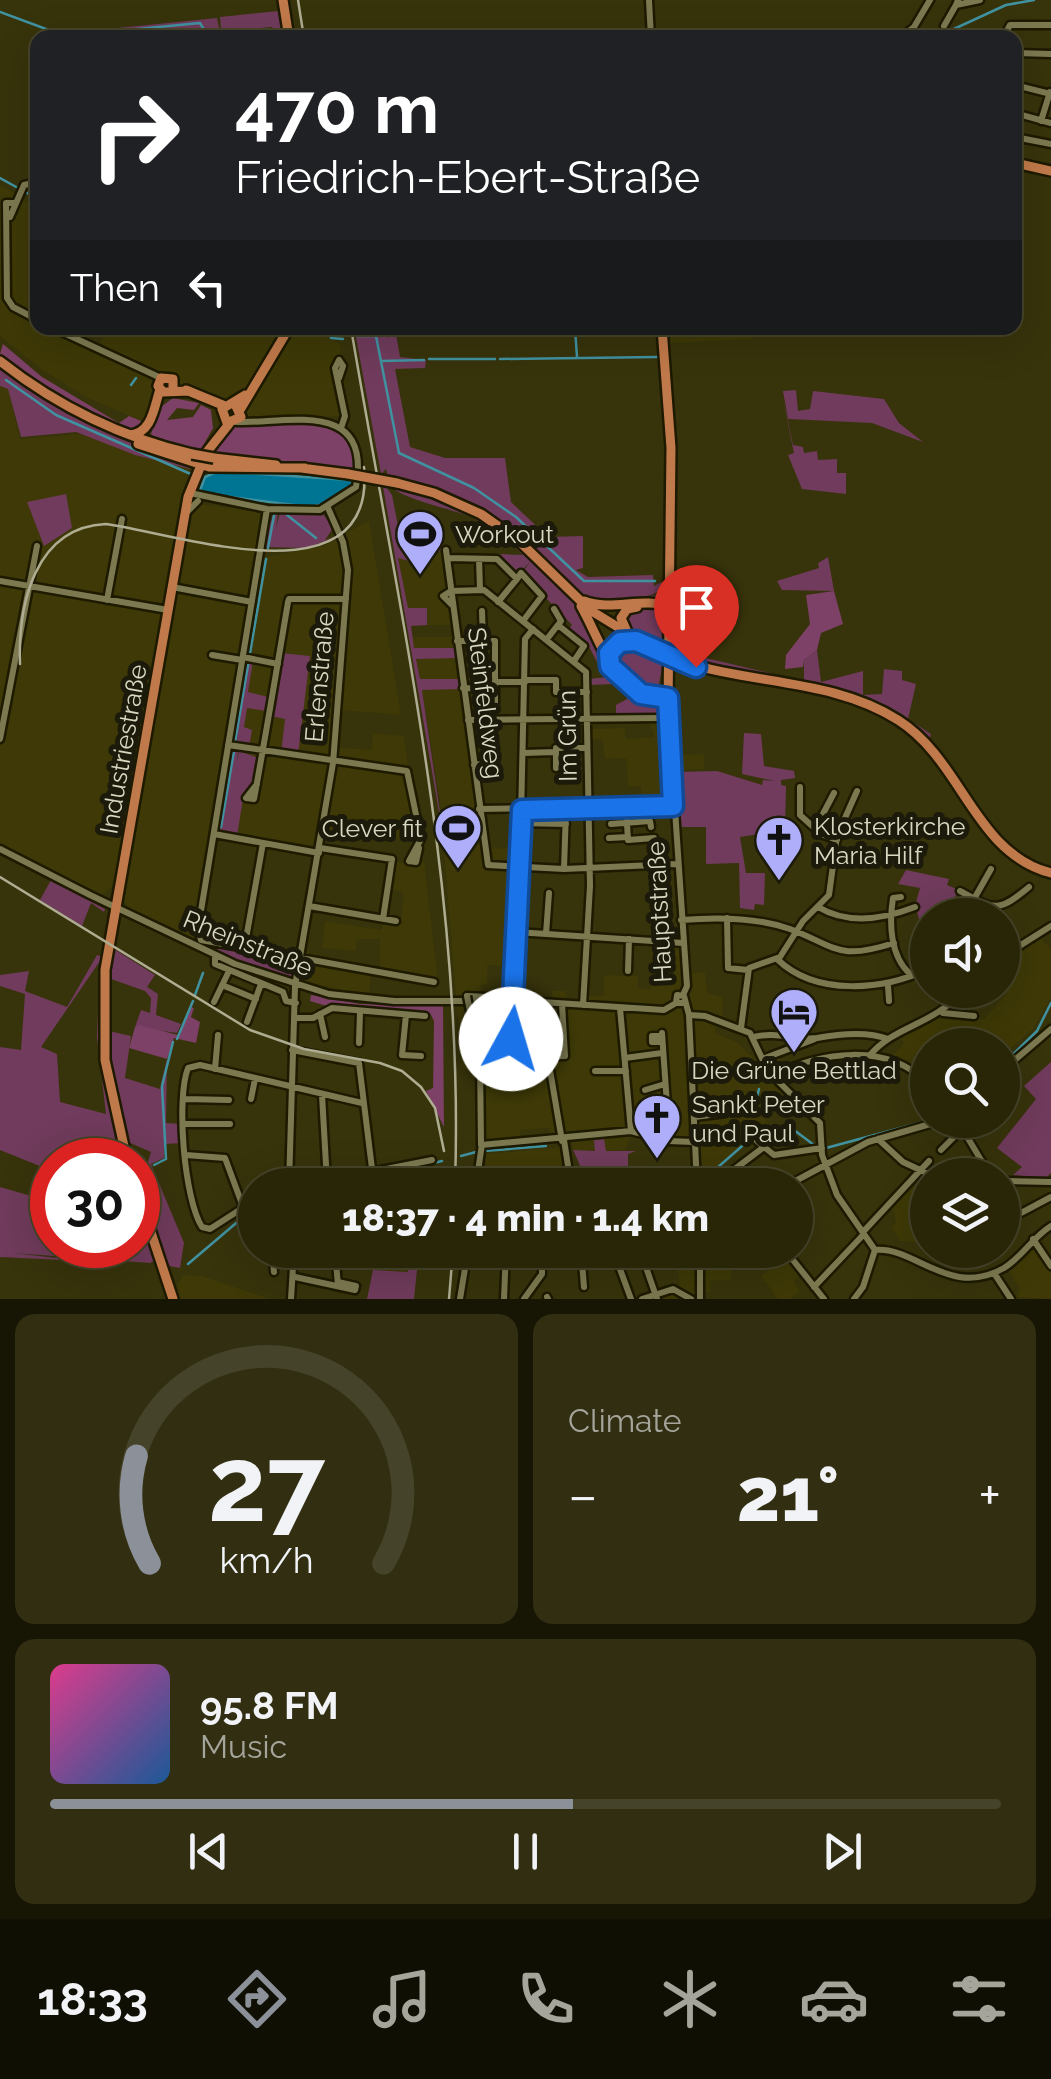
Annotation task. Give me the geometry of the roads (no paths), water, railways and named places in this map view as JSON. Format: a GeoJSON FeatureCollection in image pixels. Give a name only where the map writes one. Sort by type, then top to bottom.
{"type":"FeatureCollection","features":[{"type":"Feature","properties":{"kind":"main road"},"geometry":{"type":"LineString","coordinates":[[283,0],[288,30]]}},
{"type":"Feature","properties":{"kind":"main road"},"geometry":{"type":"LineString","coordinates":[[1022,165],[1051,171]]}},
{"type":"Feature","properties":{"kind":"main road","name":"Industriestraße"},"geometry":{"type":"LineString","coordinates":[[120,1138],[110,1096],[103,1036],[111,928],[169,605],[176,588],[185,514],[200,465],[231,414],[258,382],[285,335]]}},
{"type":"Feature","properties":{"kind":"main road"},"geometry":{"type":"LineString","coordinates":[[576,599],[610,666],[661,700],[668,680],[674,500],[662,335]]}},
{"type":"Feature","properties":{"kind":"main road"},"geometry":{"type":"LineString","coordinates":[[0,361],[50,397],[146,448],[200,465],[304,468],[396,483],[434,493],[481,514],[519,542],[576,599],[634,640],[660,653],[846,696],[888,714],[920,736],[936,753],[993,838],[1021,862],[1051,873]]}},
{"type":"Feature","properties":{"kind":"main road"},"geometry":{"type":"LineString","coordinates":[[127,435],[140,433],[148,424],[165,386],[188,391],[231,414]]}},
{"type":"Feature","properties":{"kind":"main road"},"geometry":{"type":"LineString","coordinates":[[148,424],[148,434],[158,445]]}},
{"type":"Feature","properties":{"kind":"main road"},"geometry":{"type":"LineString","coordinates":[[114,430],[200,465]]}},
{"type":"Feature","properties":{"kind":"main road"},"geometry":{"type":"LineString","coordinates":[[657,603],[670,590]]}},
{"type":"Feature","properties":{"kind":"main road"},"geometry":{"type":"LineString","coordinates":[[576,599],[603,606],[657,603],[670,607]]}},
{"type":"Feature","properties":{"kind":"main road"},"geometry":{"type":"LineString","coordinates":[[634,640],[622,624],[628,609],[670,607]]}},
{"type":"Feature","properties":{"kind":"main road"},"geometry":{"type":"LineString","coordinates":[[610,666],[609,653],[614,644],[634,640]]}},
{"type":"Feature","properties":{"kind":"main road"},"geometry":{"type":"LineString","coordinates":[[160,1256],[173,1299]]}},
{"type":"Feature","properties":{"kind":"street"},"geometry":{"type":"LineString","coordinates":[[649,0],[651,30]]}},
{"type":"Feature","properties":{"kind":"street"},"geometry":{"type":"LineString","coordinates":[[910,30],[930,0]]}},
{"type":"Feature","properties":{"kind":"street"},"geometry":{"type":"LineString","coordinates":[[944,26],[957,2],[980,0]]}},
{"type":"Feature","properties":{"kind":"street"},"geometry":{"type":"LineString","coordinates":[[1007,30],[1010,25],[1051,25]]}},
{"type":"Feature","properties":{"kind":"street"},"geometry":{"type":"LineString","coordinates":[[1022,52],[1051,54]]}},
{"type":"Feature","properties":{"kind":"street"},"geometry":{"type":"LineString","coordinates":[[1022,87],[1051,93],[1041,120]]}},
{"type":"Feature","properties":{"kind":"street"},"geometry":{"type":"LineString","coordinates":[[1022,115],[1051,123]]}},
{"type":"Feature","properties":{"kind":"street"},"geometry":{"type":"LineString","coordinates":[[1022,138],[1051,144]]}},
{"type":"Feature","properties":{"kind":"street"},"geometry":{"type":"LineString","coordinates":[[30,183],[20,192],[9,218],[8,244],[9,304],[30,316]]}},
{"type":"Feature","properties":{"kind":"street"},"geometry":{"type":"LineString","coordinates":[[67,335],[165,386]]}},
{"type":"Feature","properties":{"kind":"street"},"geometry":{"type":"LineString","coordinates":[[339,378],[345,416],[341,428]]}},
{"type":"Feature","properties":{"kind":"street"},"geometry":{"type":"LineString","coordinates":[[192,497],[272,509],[328,508],[353,492],[358,481],[354,449],[341,428],[314,420],[254,420],[231,414]]}},
{"type":"Feature","properties":{"kind":"street","name":"Erlenstraße"},"geometry":{"type":"LineString","coordinates":[[289,1168],[289,1086],[297,987],[332,763],[346,599],[346,554],[328,508]]}},
{"type":"Feature","properties":{"kind":"street"},"geometry":{"type":"LineString","coordinates":[[272,509],[252,602],[198,943],[300,963],[434,982]]}},
{"type":"Feature","properties":{"kind":"street"},"geometry":{"type":"LineString","coordinates":[[107,600],[122,519]]}},
{"type":"Feature","properties":{"kind":"street"},"geometry":{"type":"LineString","coordinates":[[0,740],[26,586],[37,546]]}},
{"type":"Feature","properties":{"kind":"street","name":"Steinfeldweg"},"geometry":{"type":"LineString","coordinates":[[479,559],[446,554],[451,590],[443,596],[453,605],[488,865],[518,868]]}},
{"type":"Feature","properties":{"kind":"street"},"geometry":{"type":"LineString","coordinates":[[451,590],[480,589],[479,559],[497,558],[517,578]]}},
{"type":"Feature","properties":{"kind":"street"},"geometry":{"type":"LineString","coordinates":[[498,602],[521,573],[542,596],[523,621]]}},
{"type":"Feature","properties":{"kind":"street"},"geometry":{"type":"LineString","coordinates":[[0,581],[107,600],[169,605]]}},
{"type":"Feature","properties":{"kind":"street"},"geometry":{"type":"LineString","coordinates":[[176,588],[252,602]]}},
{"type":"Feature","properties":{"kind":"street","name":"Im Grün"},"geometry":{"type":"LineString","coordinates":[[480,589],[585,670],[589,868],[583,1005]]}},
{"type":"Feature","properties":{"kind":"street"},"geometry":{"type":"LineString","coordinates":[[257,784],[292,597],[346,599]]}},
{"type":"Feature","properties":{"kind":"street","name":"Im Grün"},"geometry":{"type":"LineString","coordinates":[[554,609],[561,616],[558,625],[584,646],[574,661]]}},
{"type":"Feature","properties":{"kind":"street"},"geometry":{"type":"LineString","coordinates":[[482,612],[486,641]]}},
{"type":"Feature","properties":{"kind":"street"},"geometry":{"type":"LineString","coordinates":[[547,640],[558,625]]}},
{"type":"Feature","properties":{"kind":"street"},"geometry":{"type":"LineString","coordinates":[[508,1055],[522,810],[525,639],[533,629]]}},
{"type":"Feature","properties":{"kind":"street"},"geometry":{"type":"LineString","coordinates":[[457,641],[495,642],[494,703]]}},
{"type":"Feature","properties":{"kind":"street"},"geometry":{"type":"LineString","coordinates":[[212,655],[278,664]]}},
{"type":"Feature","properties":{"kind":"street"},"geometry":{"type":"LineString","coordinates":[[464,688],[556,676],[556,695],[586,692]]}},
{"type":"Feature","properties":{"kind":"street","name":"Hauptstraße"},"geometry":{"type":"LineString","coordinates":[[661,700],[687,986],[680,1000],[689,1015],[696,1168]]}},
{"type":"Feature","properties":{"kind":"street"},"geometry":{"type":"LineString","coordinates":[[468,720],[661,718]]}},
{"type":"Feature","properties":{"kind":"street"},"geometry":{"type":"LineString","coordinates":[[474,765],[488,761],[489,738]]}},
{"type":"Feature","properties":{"kind":"street"},"geometry":{"type":"LineString","coordinates":[[228,745],[410,774],[419,848]]}},
{"type":"Feature","properties":{"kind":"street"},"geometry":{"type":"LineString","coordinates":[[556,768],[556,748],[587,748]]}},
{"type":"Feature","properties":{"kind":"street"},"geometry":{"type":"LineString","coordinates":[[523,753],[556,752]]}},
{"type":"Feature","properties":{"kind":"street"},"geometry":{"type":"LineString","coordinates":[[800,788],[800,815],[815,829],[837,840]]}},
{"type":"Feature","properties":{"kind":"street"},"geometry":{"type":"LineString","coordinates":[[727,918],[728,968],[748,970],[777,959],[828,895],[837,840],[857,791]]}},
{"type":"Feature","properties":{"kind":"street"},"geometry":{"type":"LineString","coordinates":[[815,829],[834,793]]}},
{"type":"Feature","properties":{"kind":"street"},"geometry":{"type":"LineString","coordinates":[[480,809],[673,806]]}},
{"type":"Feature","properties":{"kind":"street"},"geometry":{"type":"LineString","coordinates":[[626,808],[628,837]]}},
{"type":"Feature","properties":{"kind":"street"},"geometry":{"type":"LineString","coordinates":[[564,869],[566,810]]}},
{"type":"Feature","properties":{"kind":"street"},"geometry":{"type":"LineString","coordinates":[[611,824],[650,822],[651,826]]}},
{"type":"Feature","properties":{"kind":"street"},"geometry":{"type":"LineString","coordinates":[[520,823],[566,824]]}},
{"type":"Feature","properties":{"kind":"street"},"geometry":{"type":"LineString","coordinates":[[214,834],[263,844],[392,859],[383,919]]}},
{"type":"Feature","properties":{"kind":"street"},"geometry":{"type":"LineString","coordinates":[[609,838],[654,838]]}},
{"type":"Feature","properties":{"kind":"street"},"geometry":{"type":"LineString","coordinates":[[244,950],[263,844]]}},
{"type":"Feature","properties":{"kind":"street","name":"Rheinstraße"},"geometry":{"type":"LineString","coordinates":[[0,849],[135,918],[297,987],[370,1000],[511,1000]]}},
{"type":"Feature","properties":{"kind":"street"},"geometry":{"type":"LineString","coordinates":[[518,868],[677,864]]}},
{"type":"Feature","properties":{"kind":"street"},"geometry":{"type":"LineString","coordinates":[[975,898],[991,869]]}},
{"type":"Feature","properties":{"kind":"street"},"geometry":{"type":"LineString","coordinates":[[1014,898],[1029,887]]}},
{"type":"Feature","properties":{"kind":"street"},"geometry":{"type":"LineString","coordinates":[[104,899],[118,888]]}},
{"type":"Feature","properties":{"kind":"street"},"geometry":{"type":"LineString","coordinates":[[960,891],[972,898]]}},
{"type":"Feature","properties":{"kind":"street"},"geometry":{"type":"LineString","coordinates":[[546,934],[550,893]]}},
{"type":"Feature","properties":{"kind":"street","name":"Rheinstraße"},"geometry":{"type":"LineString","coordinates":[[90,894],[104,899],[124,916],[135,918]]}},
{"type":"Feature","properties":{"kind":"street"},"geometry":{"type":"LineString","coordinates":[[777,959],[818,982],[888,986],[910,974],[894,943],[891,915],[894,898],[900,897]]}},
{"type":"Feature","properties":{"kind":"street"},"geometry":{"type":"LineString","coordinates":[[309,906],[396,921]]}},
{"type":"Feature","properties":{"kind":"street"},"geometry":{"type":"LineString","coordinates":[[818,907],[842,917],[891,915],[910,908]]}},
{"type":"Feature","properties":{"kind":"street"},"geometry":{"type":"LineString","coordinates":[[111,928],[124,916]]}},
{"type":"Feature","properties":{"kind":"street"},"geometry":{"type":"LineString","coordinates":[[681,920],[727,918],[795,932],[836,950],[870,950],[894,943]]}},
{"type":"Feature","properties":{"kind":"street"},"geometry":{"type":"LineString","coordinates":[[1020,946],[1051,926]]}},
{"type":"Feature","properties":{"kind":"street"},"geometry":{"type":"LineString","coordinates":[[516,932],[683,943]]}},
{"type":"Feature","properties":{"kind":"street"},"geometry":{"type":"LineString","coordinates":[[628,971],[629,939]]}},
{"type":"Feature","properties":{"kind":"street"},"geometry":{"type":"LineString","coordinates":[[215,955],[213,963],[296,1003]]}},
{"type":"Feature","properties":{"kind":"street"},"geometry":{"type":"LineString","coordinates":[[741,1028],[748,970]]}},
{"type":"Feature","properties":{"kind":"street"},"geometry":{"type":"LineString","coordinates":[[214,1002],[228,971]]}},
{"type":"Feature","properties":{"kind":"street"},"geometry":{"type":"LineString","coordinates":[[247,1022],[261,984]]}},
{"type":"Feature","properties":{"kind":"street"},"geometry":{"type":"LineString","coordinates":[[222,985],[256,999]]}},
{"type":"Feature","properties":{"kind":"street"},"geometry":{"type":"LineString","coordinates":[[888,986],[888,1001]]}},
{"type":"Feature","properties":{"kind":"street","name":"Rheinstraße"},"geometry":{"type":"LineString","coordinates":[[478,1168],[479,1060],[467,996],[666,1010],[680,1000]]}},
{"type":"Feature","properties":{"kind":"street"},"geometry":{"type":"LineString","coordinates":[[531,1058],[536,1002]]}},
{"type":"Feature","properties":{"kind":"street"},"geometry":{"type":"LineString","coordinates":[[479,1060],[508,1055],[565,1056],[562,1004]]}},
{"type":"Feature","properties":{"kind":"street"},"geometry":{"type":"LineString","coordinates":[[295,1018],[332,1008],[425,1016]]}},
{"type":"Feature","properties":{"kind":"street"},"geometry":{"type":"LineString","coordinates":[[620,1008],[631,1131]]}},
{"type":"Feature","properties":{"kind":"street"},"geometry":{"type":"LineString","coordinates":[[870,1056],[888,1038],[948,1008]]}},
{"type":"Feature","properties":{"kind":"street"},"geometry":{"type":"LineString","coordinates":[[359,1044],[360,1012]]}},
{"type":"Feature","properties":{"kind":"street"},"geometry":{"type":"LineString","coordinates":[[943,1013],[974,1016]]}},
{"type":"Feature","properties":{"kind":"street"},"geometry":{"type":"LineString","coordinates":[[320,1014],[325,1036]]}},
{"type":"Feature","properties":{"kind":"street"},"geometry":{"type":"LineString","coordinates":[[406,1014],[402,1054],[421,1056]]}},
{"type":"Feature","properties":{"kind":"street"},"geometry":{"type":"LineString","coordinates":[[689,1015],[741,1028],[754,1038],[772,1076],[820,1123],[820,1149],[839,1200],[875,1250],[955,1276],[994,1272],[1014,1260],[1051,1226]]}},
{"type":"Feature","properties":{"kind":"street"},"geometry":{"type":"LineString","coordinates":[[1020,1056],[1051,1029]]}},
{"type":"Feature","properties":{"kind":"street"},"geometry":{"type":"LineString","coordinates":[[754,1038],[772,1034],[815,1038]]}},
{"type":"Feature","properties":{"kind":"street"},"geometry":{"type":"LineString","coordinates":[[765,1058],[815,1038],[837,1034],[888,1038]]}},
{"type":"Feature","properties":{"kind":"street"},"geometry":{"type":"LineString","coordinates":[[215,1069],[218,1035]]}},
{"type":"Feature","properties":{"kind":"street"},"geometry":{"type":"LineString","coordinates":[[656,1139],[666,1108],[661,1037]]}},
{"type":"Feature","properties":{"kind":"street"},"geometry":{"type":"LineString","coordinates":[[292,1050],[359,1063],[370,1168]]}},
{"type":"Feature","properties":{"kind":"street"},"geometry":{"type":"LineString","coordinates":[[625,1058],[662,1053]]}},
{"type":"Feature","properties":{"kind":"street"},"geometry":{"type":"LineString","coordinates":[[772,1076],[811,1058],[870,1056],[899,1060],[910,1069]]}},
{"type":"Feature","properties":{"kind":"street"},"geometry":{"type":"LineString","coordinates":[[548,1058],[568,1168]]}},
{"type":"Feature","properties":{"kind":"street"},"geometry":{"type":"LineString","coordinates":[[238,1208],[207,1229],[195,1215],[184,1124],[188,1068],[197,1064],[362,1103]]}},
{"type":"Feature","properties":{"kind":"street"},"geometry":{"type":"LineString","coordinates":[[595,1071],[626,1070]]}},
{"type":"Feature","properties":{"kind":"street"},"geometry":{"type":"LineString","coordinates":[[251,1098],[255,1079]]}},
{"type":"Feature","properties":{"kind":"street"},"geometry":{"type":"LineString","coordinates":[[629,1094],[665,1084]]}},
{"type":"Feature","properties":{"kind":"street"},"geometry":{"type":"LineString","coordinates":[[322,1095],[326,1168]]}},
{"type":"Feature","properties":{"kind":"street"},"geometry":{"type":"LineString","coordinates":[[186,1099],[229,1100]]}},
{"type":"Feature","properties":{"kind":"street"},"geometry":{"type":"LineString","coordinates":[[695,1118],[724,1113]]}},
{"type":"Feature","properties":{"kind":"street"},"geometry":{"type":"LineString","coordinates":[[184,1124],[230,1124]]}},
{"type":"Feature","properties":{"kind":"street"},"geometry":{"type":"LineString","coordinates":[[813,1172],[878,1139],[910,1130]]}},
{"type":"Feature","properties":{"kind":"street"},"geometry":{"type":"LineString","coordinates":[[481,1149],[564,1143],[631,1131],[656,1139],[694,1142]]}},
{"type":"Feature","properties":{"kind":"street"},"geometry":{"type":"LineString","coordinates":[[941,1150],[953,1138]]}},
{"type":"Feature","properties":{"kind":"street"},"geometry":{"type":"LineString","coordinates":[[878,1139],[910,1164]]}},
{"type":"Feature","properties":{"kind":"street"},"geometry":{"type":"LineString","coordinates":[[758,1140],[774,1155],[820,1149]]}},
{"type":"Feature","properties":{"kind":"street"},"geometry":{"type":"LineString","coordinates":[[736,1168],[764,1148]]}},
{"type":"Feature","properties":{"kind":"street"},"geometry":{"type":"LineString","coordinates":[[186,1156],[225,1158],[238,1192]]}},
{"type":"Feature","properties":{"kind":"street"},"geometry":{"type":"LineString","coordinates":[[408,1168],[432,1160]]}},
{"type":"Feature","properties":{"kind":"street"},"geometry":{"type":"LineString","coordinates":[[1020,1182],[1048,1181]]}},
{"type":"Feature","properties":{"kind":"street"},"geometry":{"type":"LineString","coordinates":[[814,1287],[910,1183]]}},
{"type":"Feature","properties":{"kind":"street"},"geometry":{"type":"LineString","coordinates":[[1020,1214],[1051,1197]]}},
{"type":"Feature","properties":{"kind":"street"},"geometry":{"type":"LineString","coordinates":[[1033,1239],[1051,1266]]}},
{"type":"Feature","properties":{"kind":"street"},"geometry":{"type":"LineString","coordinates":[[854,1299],[863,1288],[875,1250]]}},
{"type":"Feature","properties":{"kind":"street"},"geometry":{"type":"LineString","coordinates":[[274,1268],[274,1272]]}},
{"type":"Feature","properties":{"kind":"street"},"geometry":{"type":"LineString","coordinates":[[291,1297],[295,1268]]}},
{"type":"Feature","properties":{"kind":"street"},"geometry":{"type":"LineString","coordinates":[[295,1278],[338,1284],[337,1268]]}},
{"type":"Feature","properties":{"kind":"street"},"geometry":{"type":"LineString","coordinates":[[460,1299],[465,1268]]}},
{"type":"Feature","properties":{"kind":"street"},"geometry":{"type":"LineString","coordinates":[[504,1299],[505,1268]]}},
{"type":"Feature","properties":{"kind":"street"},"geometry":{"type":"LineString","coordinates":[[524,1299],[542,1274],[542,1268]]}},
{"type":"Feature","properties":{"kind":"street"},"geometry":{"type":"LineString","coordinates":[[582,1268],[584,1288]]}},
{"type":"Feature","properties":{"kind":"street"},"geometry":{"type":"LineString","coordinates":[[619,1268],[630,1299]]}},
{"type":"Feature","properties":{"kind":"street"},"geometry":{"type":"LineString","coordinates":[[647,1268],[657,1296]]}},
{"type":"Feature","properties":{"kind":"street"},"geometry":{"type":"LineString","coordinates":[[700,1299],[701,1268]]}},
{"type":"Feature","properties":{"kind":"street"},"geometry":{"type":"LineString","coordinates":[[800,1268],[824,1299]]}},
{"type":"Feature","properties":{"kind":"street"},"geometry":{"type":"LineString","coordinates":[[994,1272],[1010,1299]]}},
{"type":"Feature","properties":{"kind":"street"},"geometry":{"type":"LineString","coordinates":[[642,1299],[676,1290],[691,1299]]}},
{"type":"Feature","properties":{"kind":"water"},"geometry":{"type":"Polygon","coordinates":[[[218,471],[350,480],[355,484],[341,497],[309,507],[199,493],[205,477],[218,471]]]}},
{"type":"Feature","properties":{"kind":"waterway"},"geometry":{"type":"LineString","coordinates":[[952,30],[1006,5],[1034,0]]}},
{"type":"Feature","properties":{"kind":"waterway"},"geometry":{"type":"LineString","coordinates":[[0,12],[49,30]]}},
{"type":"Feature","properties":{"kind":"waterway"},"geometry":{"type":"LineString","coordinates":[[127,30],[200,23],[204,30]]}},
{"type":"Feature","properties":{"kind":"waterway"},"geometry":{"type":"LineString","coordinates":[[0,178],[30,195]]}},
{"type":"Feature","properties":{"kind":"waterway"},"geometry":{"type":"LineString","coordinates":[[330,335],[343,339]]}},
{"type":"Feature","properties":{"kind":"waterway"},"geometry":{"type":"LineString","coordinates":[[575,335],[577,357]]}},
{"type":"Feature","properties":{"kind":"waterway"},"geometry":{"type":"LineString","coordinates":[[357,336],[376,336],[399,453],[474,488],[516,517],[584,581],[655,581]]}},
{"type":"Feature","properties":{"kind":"waterway"},"geometry":{"type":"LineString","coordinates":[[500,359],[657,357]]}},
{"type":"Feature","properties":{"kind":"waterway"},"geometry":{"type":"LineString","coordinates":[[429,359],[495,359]]}},
{"type":"Feature","properties":{"kind":"waterway"},"geometry":{"type":"LineString","coordinates":[[381,361],[424,360]]}},
{"type":"Feature","properties":{"kind":"waterway"},"geometry":{"type":"LineString","coordinates":[[131,385],[136,378]]}},
{"type":"Feature","properties":{"kind":"waterway"},"geometry":{"type":"LineString","coordinates":[[6,380],[56,415],[193,475]]}},
{"type":"Feature","properties":{"kind":"waterway"},"geometry":{"type":"LineString","coordinates":[[268,548],[275,510]]}},
{"type":"Feature","properties":{"kind":"waterway"},"geometry":{"type":"LineString","coordinates":[[287,515],[316,538]]}},
{"type":"Feature","properties":{"kind":"waterway"},"geometry":{"type":"LineString","coordinates":[[235,742],[266,559]]}},
{"type":"Feature","properties":{"kind":"waterway"},"geometry":{"type":"LineString","coordinates":[[221,827],[234,751]]}},
{"type":"Feature","properties":{"kind":"waterway"},"geometry":{"type":"LineString","coordinates":[[195,995],[203,973]]}},
{"type":"Feature","properties":{"kind":"waterway"},"geometry":{"type":"LineString","coordinates":[[177,1039],[193,1001]]}},
{"type":"Feature","properties":{"kind":"waterway"},"geometry":{"type":"LineString","coordinates":[[1020,1048],[1037,1031],[1051,1003]]}},
{"type":"Feature","properties":{"kind":"waterway"},"geometry":{"type":"LineString","coordinates":[[160,1162],[166,1159],[162,1086],[173,1042]]}},
{"type":"Feature","properties":{"kind":"waterway"},"geometry":{"type":"LineString","coordinates":[[756,1101],[759,1089]]}},
{"type":"Feature","properties":{"kind":"waterway"},"geometry":{"type":"LineString","coordinates":[[826,1148],[910,1125]]}},
{"type":"Feature","properties":{"kind":"waterway"},"geometry":{"type":"LineString","coordinates":[[717,1168],[765,1126],[794,1130],[814,1145]]}},
{"type":"Feature","properties":{"kind":"waterway"},"geometry":{"type":"LineString","coordinates":[[484,1151],[546,1146]]}},
{"type":"Feature","properties":{"kind":"waterway"},"geometry":{"type":"LineString","coordinates":[[461,1156],[476,1152]]}},
{"type":"Feature","properties":{"kind":"waterway"},"geometry":{"type":"LineString","coordinates":[[412,1168],[442,1161]]}},
{"type":"Feature","properties":{"kind":"waterway"},"geometry":{"type":"LineString","coordinates":[[188,1264],[238,1221]]}},
{"type":"Feature","properties":{"kind":"railway"},"geometry":{"type":"LineString","coordinates":[[298,0],[303,30]]}},
{"type":"Feature","properties":{"kind":"railway"},"geometry":{"type":"LineString","coordinates":[[352,335],[408,648],[439,861],[450,969],[455,1168]]}},
{"type":"Feature","properties":{"kind":"railway"},"geometry":{"type":"LineString","coordinates":[[20,664],[28,594],[47,554],[62,539],[82,528],[106,524],[223,546],[267,551],[307,548],[339,535],[360,509],[364,467]]}},
{"type":"Feature","properties":{"kind":"railway"},"geometry":{"type":"LineString","coordinates":[[0,877],[250,1030],[304,1049],[402,1071],[421,1087],[435,1108],[444,1151]]}},
{"type":"Feature","properties":{"kind":"railway"},"geometry":{"type":"LineString","coordinates":[[449,1299],[452,1268]]}},
{"type":"Feature","properties":{"kind":"place","name":"Workout"},"geometry":{"type":"Point","coordinates":[420,576]}},
{"type":"Feature","properties":{"kind":"place","name":"Clever fit"},"geometry":{"type":"Point","coordinates":[458,870]}},
{"type":"Feature","properties":{"kind":"place","name":"Klosterkirche Maria Hilf"},"geometry":{"type":"Point","coordinates":[779,882]}},
{"type":"Feature","properties":{"kind":"place","name":"Die Grüne Bettlad"},"geometry":{"type":"Point","coordinates":[794,1054]}},
{"type":"Feature","properties":{"kind":"place","name":"Sankt Peter und Paul"},"geometry":{"type":"Point","coordinates":[657,1160]}}]}
